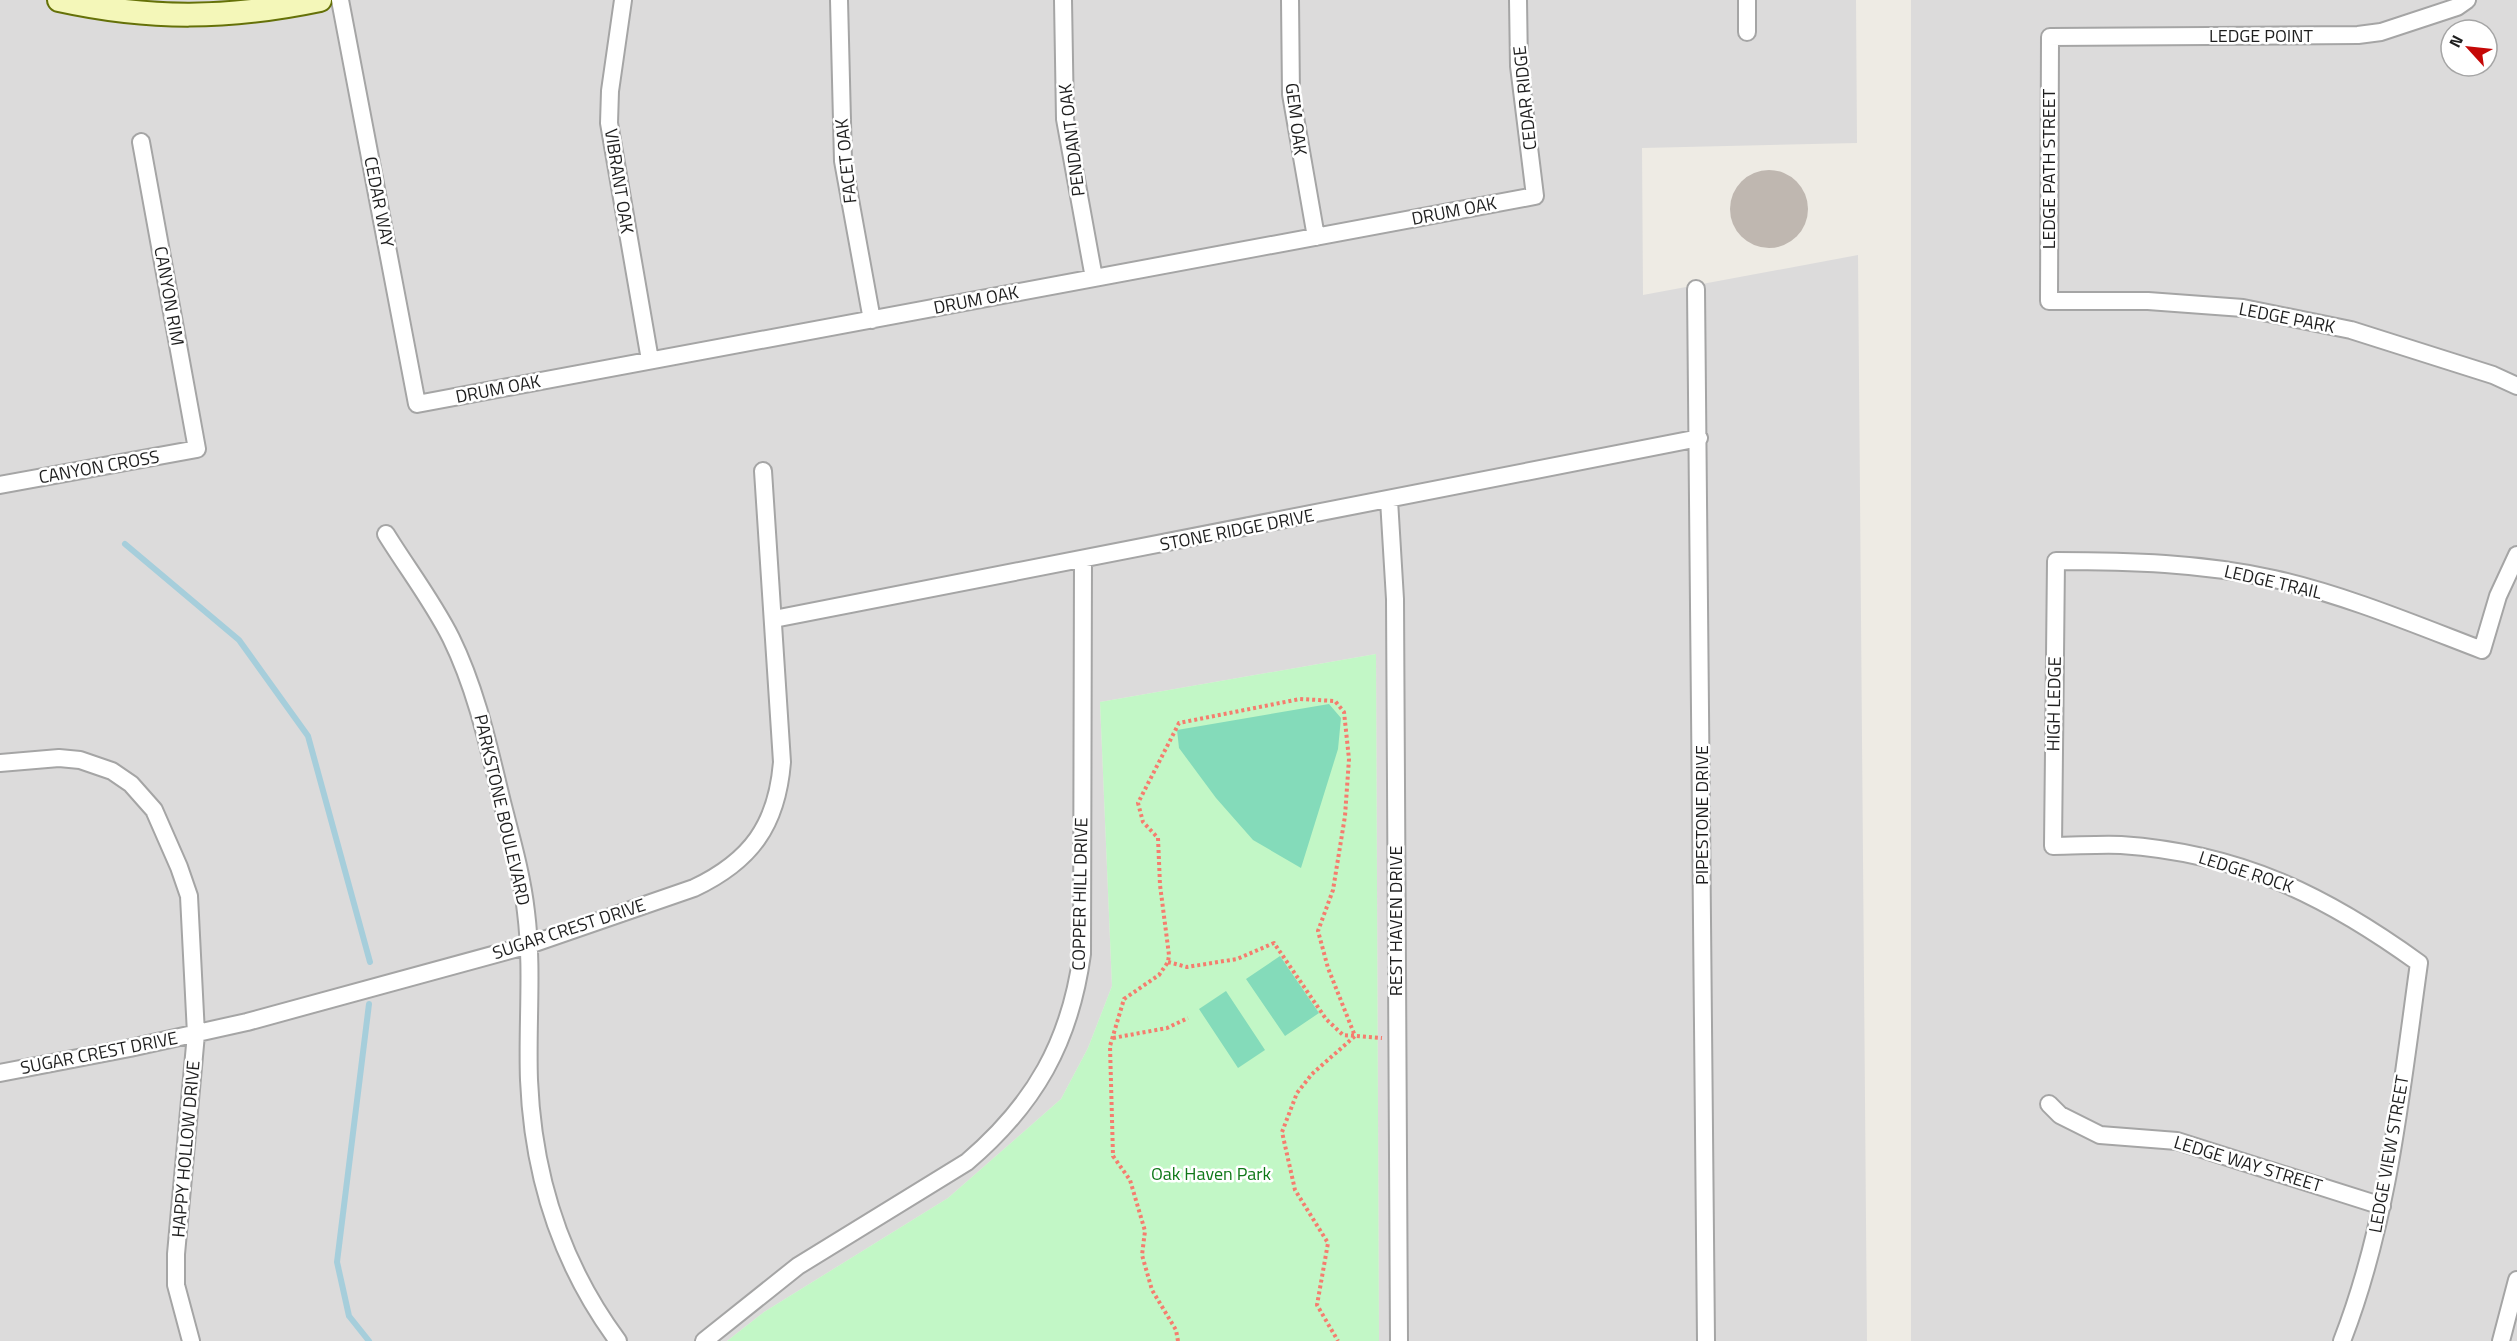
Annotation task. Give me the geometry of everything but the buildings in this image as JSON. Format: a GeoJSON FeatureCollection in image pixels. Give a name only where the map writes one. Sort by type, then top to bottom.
{"type":"FeatureCollection","features":[{"type":"Feature","properties":{"kind":"street"},"geometry":{"type":"LineString","coordinates":[[58,0],[135,13],[203,16],[271,10],[320,0]]}},
{"type":"Feature","properties":{"kind":"street","name":"CEDAR WAY"},"geometry":{"type":"LineString","coordinates":[[340,0],[417,404]]}},
{"type":"Feature","properties":{"kind":"street","name":"VIBRANT OAK"},"geometry":{"type":"LineString","coordinates":[[623,0],[610,91],[609,123],[650,360]]}},
{"type":"Feature","properties":{"kind":"street","name":"FACET OAK"},"geometry":{"type":"LineString","coordinates":[[839,0],[843,162],[872,320]]}},
{"type":"Feature","properties":{"kind":"street","name":"PENDANT OAK"},"geometry":{"type":"LineString","coordinates":[[1063,0],[1065,119],[1071,164],[1094,278]]}},
{"type":"Feature","properties":{"kind":"street","name":"GEM OAK"},"geometry":{"type":"LineString","coordinates":[[1290,0],[1291,94],[1316,237]]}},
{"type":"Feature","properties":{"kind":"street","name":"CEDAR RIDGE"},"geometry":{"type":"LineString","coordinates":[[1518,0],[1519,66],[1535,196]]}},
{"type":"Feature","properties":{"kind":"street"},"geometry":{"type":"LineString","coordinates":[[1747,0],[1747,32]]}},
{"type":"Feature","properties":{"kind":"street","name":"LEDGE POINT"},"geometry":{"type":"LineString","coordinates":[[2050,37],[2358,35],[2381,32],[2457,7],[2467,0]]}},
{"type":"Feature","properties":{"kind":"street","name":"LEDGE PATH STREET"},"geometry":{"type":"LineString","coordinates":[[2049,301],[2050,37]]}},
{"type":"Feature","properties":{"kind":"street","name":"CANYON RIM"},"geometry":{"type":"LineString","coordinates":[[141,142],[197,450]]}},
{"type":"Feature","properties":{"kind":"street","name":"DRUM OAK"},"geometry":{"type":"LineString","coordinates":[[417,404],[1535,196]]}},
{"type":"Feature","properties":{"kind":"street","name":"PIPESTONE DRIVE"},"geometry":{"type":"LineString","coordinates":[[1696,289],[1706,1341]]}},
{"type":"Feature","properties":{"kind":"street","name":"LEDGE PARK"},"geometry":{"type":"LineString","coordinates":[[2049,301],[2148,301],[2243,308],[2351,330],[2493,375],[2517,386]]}},
{"type":"Feature","properties":{"kind":"street","name":"STONE RIDGE DRIVE"},"geometry":{"type":"LineString","coordinates":[[774,619],[1699,438]]}},
{"type":"Feature","properties":{"kind":"street","name":"CANYON CROSS"},"geometry":{"type":"LineString","coordinates":[[0,485],[197,450]]}},
{"type":"Feature","properties":{"kind":"street","name":"SUGAR CREST DRIVE"},"geometry":{"type":"LineString","coordinates":[[0,1073],[196,1034],[529,945],[694,888],[718,876],[733,865],[758,839],[771,815],[780,789],[782,762],[763,471]]}},
{"type":"Feature","properties":{"kind":"street","name":"REST HAVEN DRIVE"},"geometry":{"type":"LineString","coordinates":[[1389,500],[1395,599],[1399,1341]]}},
{"type":"Feature","properties":{"kind":"street","name":"PARKSTONE BOULEVARD"},"geometry":{"type":"LineString","coordinates":[[386,534],[450,636],[468,677],[482,721],[522,884],[529,945],[529,1078],[532,1126],[540,1174],[553,1220],[572,1265],[594,1308],[618,1341]]}},
{"type":"Feature","properties":{"kind":"street","name":"LEDGE TRAIL"},"geometry":{"type":"LineString","coordinates":[[2056,561],[2124,561],[2200,566],[2274,579],[2350,601],[2482,650],[2498,596],[2517,555]]}},
{"type":"Feature","properties":{"kind":"street","name":"COPPER HILL DRIVE"},"geometry":{"type":"LineString","coordinates":[[704,1341],[798,1266],[967,1162],[991,1142],[1024,1104],[1060,1042],[1075,994],[1082,954],[1083,560]]}},
{"type":"Feature","properties":{"kind":"street","name":"HIGH LEDGE"},"geometry":{"type":"LineString","coordinates":[[2053,846],[2056,561]]}},
{"type":"Feature","properties":{"kind":"street","name":"HAPPY HOLLOW DRIVE"},"geometry":{"type":"LineString","coordinates":[[0,763],[35,759],[80,760],[112,771],[131,784],[154,810],[189,896],[196,1034],[176,1254],[176,1285],[191,1341]]}},
{"type":"Feature","properties":{"kind":"street","name":"LEDGE ROCK"},"geometry":{"type":"LineString","coordinates":[[2053,846],[2120,845],[2172,850],[2224,862],[2274,878],[2322,900],[2366,924],[2419,963]]}},
{"type":"Feature","properties":{"kind":"street","name":"LEDGE VIEW STREET"},"geometry":{"type":"LineString","coordinates":[[2342,1341],[2373,1248],[2382,1206],[2419,963]]}},
{"type":"Feature","properties":{"kind":"street","name":"LEDGE WAY STREET"},"geometry":{"type":"LineString","coordinates":[[2049,1104],[2060,1115],[2100,1135],[2177,1141],[2382,1206]]}},
{"type":"Feature","properties":{"kind":"street"},"geometry":{"type":"LineString","coordinates":[[2501,1341],[2517,1280]]}},
{"type":"Feature","properties":{"kind":"path"},"geometry":{"type":"LineString","coordinates":[[1178,1341],[1176,1330],[1152,1290],[1142,1256],[1145,1232],[1130,1180],[1113,1156],[1112,1038],[1124,999],[1159,975],[1168,962],[1158,838],[1143,822],[1138,811],[1143,791],[1179,723],[1300,699],[1335,701],[1344,712],[1348,747],[1345,816],[1333,890],[1318,930],[1328,968],[1354,1037]]}},
{"type":"Feature","properties":{"kind":"path"},"geometry":{"type":"LineString","coordinates":[[1168,962],[1187,967],[1237,959],[1274,943],[1326,1019],[1343,1035],[1397,1039]]}},
{"type":"Feature","properties":{"kind":"path"},"geometry":{"type":"LineString","coordinates":[[1112,1038],[1167,1028],[1188,1018]]}},
{"type":"Feature","properties":{"kind":"path"},"geometry":{"type":"LineString","coordinates":[[1338,1341],[1317,1305],[1328,1244],[1295,1190],[1282,1132],[1297,1093],[1312,1074],[1354,1037]]}},
{"type":"Feature","properties":{"kind":"shaded area"},"geometry":{"type":"Polygon","coordinates":[[[0,0],[1856,0],[1857,143],[1642,148],[1643,295],[1858,255],[1867,1341],[1379,1341],[1376,654],[1100,702],[1112,986],[1088,1048],[1061,1099],[948,1198],[764,1312],[727,1341],[0,1341],[0,0]]]}},
{"type":"Feature","properties":{"kind":"shaded area"},"geometry":{"type":"Polygon","coordinates":[[[1911,0],[2517,0],[2517,1341],[1911,1341],[1911,0]]]}},
{"type":"Feature","properties":{"kind":"green space","name":"Oak Haven Park"},"geometry":{"type":"Polygon","coordinates":[[[1376,654],[1379,1341],[727,1341],[764,1312],[948,1198],[1061,1099],[1088,1048],[1112,986],[1100,702],[1376,654]]]}},
{"type":"Feature","properties":{"kind":"green space"},"geometry":{"type":"Polygon","coordinates":[[[1329,704],[1341,718],[1338,749],[1301,868],[1253,840],[1216,798],[1179,748],[1177,730],[1329,704]]]}},
{"type":"Feature","properties":{"kind":"green space"},"geometry":{"type":"Polygon","coordinates":[[[1280,956],[1319,1013],[1285,1036],[1246,979],[1280,956]]]}},
{"type":"Feature","properties":{"kind":"green space"},"geometry":{"type":"Polygon","coordinates":[[[1226,991],[1265,1050],[1238,1068],[1199,1009],[1226,991]]]}},
{"type":"Feature","properties":{"kind":"waterway"},"geometry":{"type":"LineString","coordinates":[[125,544],[239,640],[308,736],[370,962]]}},
{"type":"Feature","properties":{"kind":"waterway"},"geometry":{"type":"LineString","coordinates":[[369,1004],[337,1262],[349,1316],[369,1341]]}}]}
